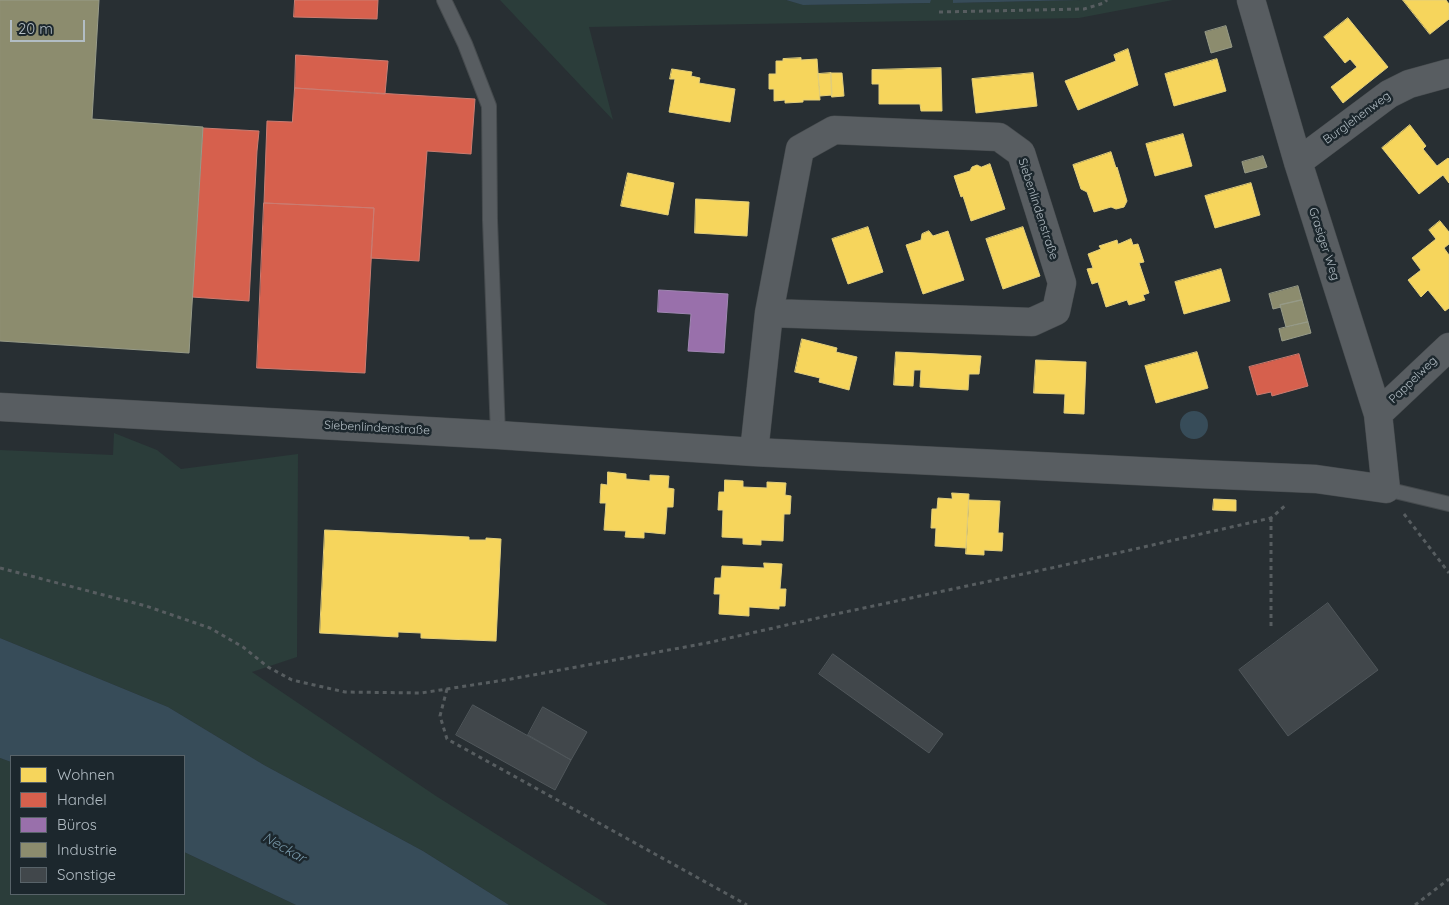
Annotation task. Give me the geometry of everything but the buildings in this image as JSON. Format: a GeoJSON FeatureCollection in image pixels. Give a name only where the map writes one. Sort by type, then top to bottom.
{"type":"FeatureCollection","features":[{"type":"Feature","properties":{"kind":"street","name":"Grasiger Weg"},"geometry":{"type":"LineString","coordinates":[[1251,0],[1298,162],[1378,414],[1386,489]]}},
{"type":"Feature","properties":{"kind":"street","name":"Burglehenweg"},"geometry":{"type":"LineString","coordinates":[[1298,162],[1389,94],[1409,84],[1449,73]]}},
{"type":"Feature","properties":{"kind":"street","name":"Siebenlindenstraße"},"geometry":{"type":"LineString","coordinates":[[754,452],[769,314],[800,149],[834,130],[999,137],[1021,154],[1062,283],[1056,311],[1032,322],[769,314]]}},
{"type":"Feature","properties":{"kind":"street","name":"Pappelweg"},"geometry":{"type":"LineString","coordinates":[[1378,414],[1449,347]]}},
{"type":"Feature","properties":{"kind":"street","name":"Siebenlindenstraße"},"geometry":{"type":"LineString","coordinates":[[0,406],[754,452],[1316,479],[1386,489]]}},
{"type":"Feature","properties":{"kind":"lane"},"geometry":{"type":"LineString","coordinates":[[444,0],[465,44],[489,106],[498,435]]}},
{"type":"Feature","properties":{"kind":"lane"},"geometry":{"type":"LineString","coordinates":[[1386,489],[1449,504]]}},
{"type":"Feature","properties":{"kind":"path"},"geometry":{"type":"LineString","coordinates":[[939,12],[1084,9],[1104,3],[1107,0]]}},
{"type":"Feature","properties":{"kind":"path"},"geometry":{"type":"LineString","coordinates":[[0,568],[146,606],[210,628],[243,647],[268,667],[292,680],[345,692],[421,693],[511,679],[707,643],[1271,518],[1316,479]]}},
{"type":"Feature","properties":{"kind":"path"},"geometry":{"type":"LineString","coordinates":[[1386,489],[1449,573]]}},
{"type":"Feature","properties":{"kind":"path"},"geometry":{"type":"LineString","coordinates":[[1271,518],[1271,626]]}},
{"type":"Feature","properties":{"kind":"path"},"geometry":{"type":"LineString","coordinates":[[447,689],[440,716],[447,739],[747,905]]}},
{"type":"Feature","properties":{"kind":"path"},"geometry":{"type":"LineString","coordinates":[[1415,905],[1449,880]]}},
{"type":"Feature","properties":{"kind":"green space"},"geometry":{"type":"Polygon","coordinates":[[[500,0],[786,0],[804,5],[929,3],[931,0],[953,0],[953,3],[1173,0],[1079,18],[589,27],[613,120],[500,0]]]}},
{"type":"Feature","properties":{"kind":"green space"},"geometry":{"type":"Polygon","coordinates":[[[114,433],[157,450],[181,469],[298,454],[297,657],[252,672],[436,796],[608,905],[509,905],[423,851],[264,765],[168,707],[0,638],[0,450],[113,455],[114,433]]]}},
{"type":"Feature","properties":{"kind":"green space"},"geometry":{"type":"Polygon","coordinates":[[[0,758],[10,762],[10,895],[185,895],[185,852],[296,905],[0,905],[0,758]]]}},
{"type":"Feature","properties":{"kind":"water"},"geometry":{"type":"Polygon","coordinates":[[[786,0],[931,0],[930,3],[803,5],[786,0]]]}},
{"type":"Feature","properties":{"kind":"water"},"geometry":{"type":"Polygon","coordinates":[[[953,0],[1081,0],[953,3],[953,0]]]}},
{"type":"Feature","properties":{"kind":"water"},"geometry":{"type":"Polygon","coordinates":[[[1194,411],[1204,415],[1208,425],[1204,435],[1194,439],[1184,435],[1180,425],[1184,415],[1194,411]]]}},
{"type":"Feature","properties":{"kind":"water","name":"Neckar"},"geometry":{"type":"Polygon","coordinates":[[[0,638],[168,707],[264,765],[423,851],[509,905],[296,905],[185,852],[185,755],[10,755],[10,762],[0,758],[0,638]]]}}]}
